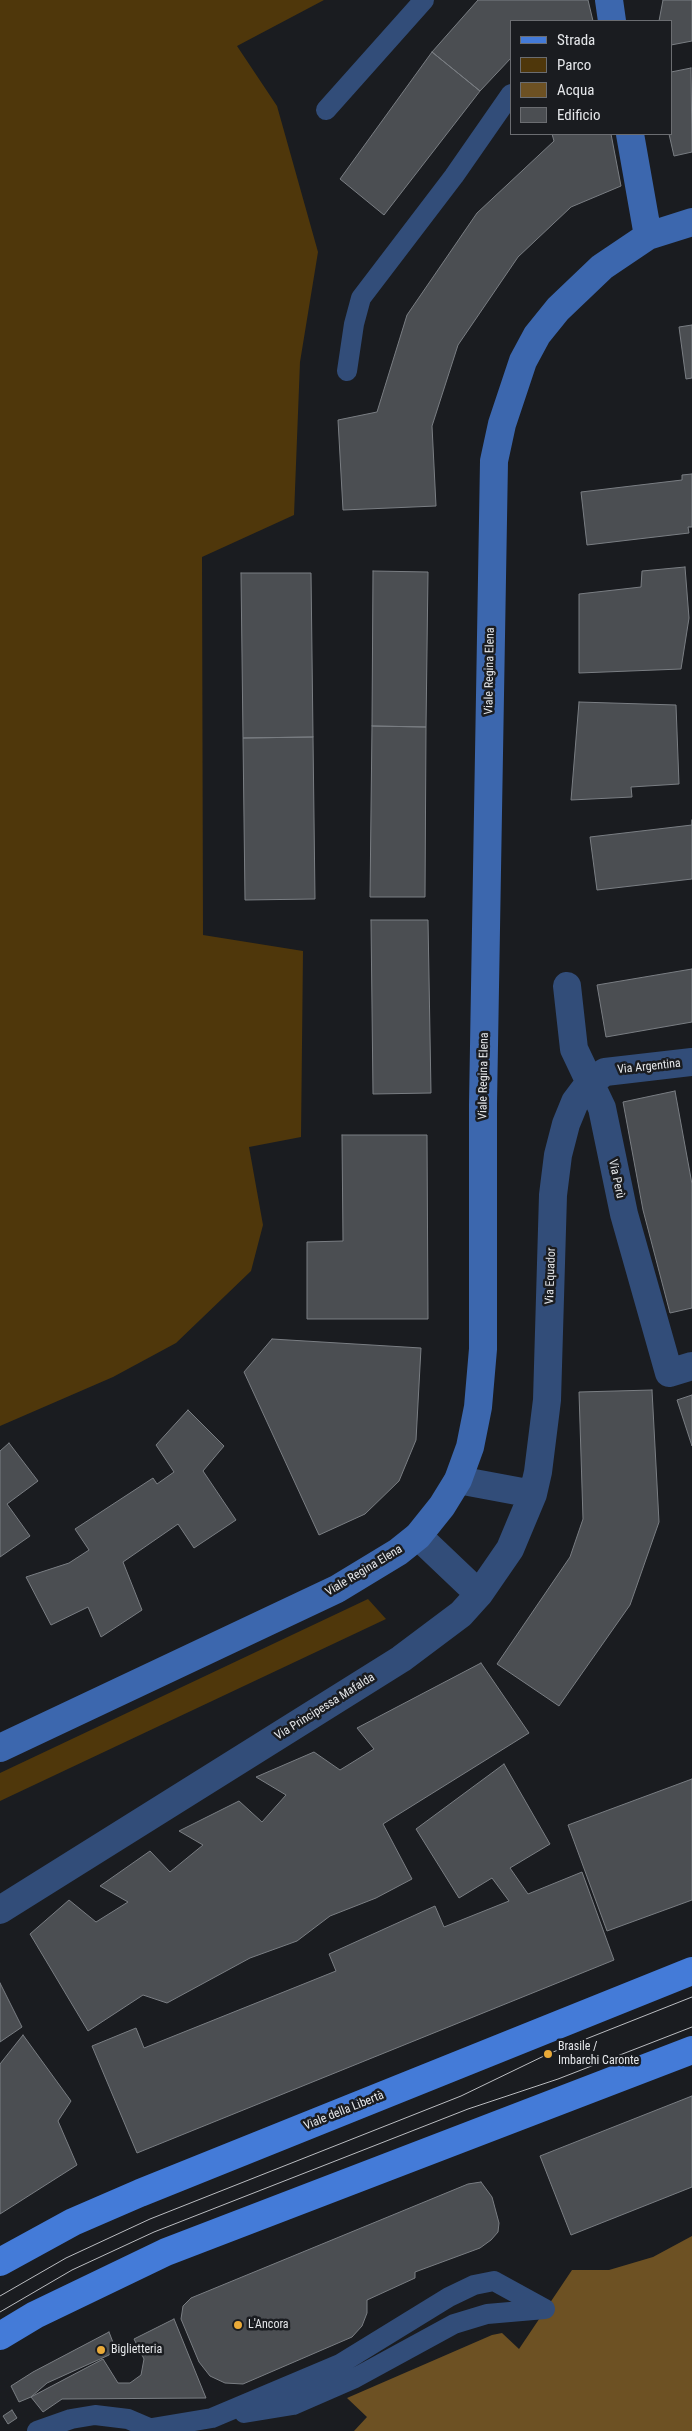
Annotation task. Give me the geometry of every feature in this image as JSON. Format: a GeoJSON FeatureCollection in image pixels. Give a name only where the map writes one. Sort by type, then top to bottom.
{"type":"FeatureCollection","features":[{"type":"Feature","properties":{"kind":"main road"},"geometry":{"type":"LineString","coordinates":[[610,0],[612,20]]}},
{"type":"Feature","properties":{"kind":"main road"},"geometry":{"type":"LineString","coordinates":[[630,135],[648,236]]}},
{"type":"Feature","properties":{"kind":"main road","name":"Viale Regina Elena"},"geometry":{"type":"LineString","coordinates":[[0,1748],[337,1589],[398,1552],[418,1536],[442,1506],[458,1480],[472,1439],[478,1406],[483,1349],[483,1104],[494,461],[502,424],[522,361],[537,335],[558,309],[596,272],[648,236],[692,222]]}},
{"type":"Feature","properties":{"kind":"main road","name":"Viale della Libertà"},"geometry":{"type":"LineString","coordinates":[[0,2262],[73,2222],[140,2193],[692,1971]]}},
{"type":"Feature","properties":{"kind":"main road"},"geometry":{"type":"LineString","coordinates":[[0,2336],[43,2310],[166,2252],[692,2050]]}},
{"type":"Feature","properties":{"kind":"street","name":"Via Perù"},"geometry":{"type":"LineString","coordinates":[[567,986],[574,1049],[598,1077],[602,1108],[624,1214],[680,1369]]}},
{"type":"Feature","properties":{"kind":"street","name":"Via Argentina"},"geometry":{"type":"LineString","coordinates":[[598,1077],[692,1062]]}},
{"type":"Feature","properties":{"kind":"street","name":"Via Equador"},"geometry":{"type":"LineString","coordinates":[[533,1494],[545,1426],[553,1196],[558,1155],[566,1124],[576,1102],[598,1077]]}},
{"type":"Feature","properties":{"kind":"street"},"geometry":{"type":"LineString","coordinates":[[458,1480],[533,1494]]}},
{"type":"Feature","properties":{"kind":"street","name":"Via Principessa Mafalda"},"geometry":{"type":"LineString","coordinates":[[0,1910],[402,1659],[461,1614],[479,1594],[510,1549],[533,1494]]}},
{"type":"Feature","properties":{"kind":"street"},"geometry":{"type":"LineString","coordinates":[[418,1536],[479,1594]]}},
{"type":"Feature","properties":{"kind":"lane"},"geometry":{"type":"LineString","coordinates":[[326,110],[424,0]]}},
{"type":"Feature","properties":{"kind":"lane"},"geometry":{"type":"LineString","coordinates":[[347,371],[354,324],[362,298],[454,176],[510,95]]}},
{"type":"Feature","properties":{"kind":"lane"},"geometry":{"type":"LineString","coordinates":[[36,2431],[71,2418],[96,2415],[128,2419],[154,2429],[293,2405],[355,2378],[454,2324],[487,2314],[546,2309],[494,2281],[474,2285],[448,2297],[340,2364],[212,2418]]}},
{"type":"Feature","properties":{"kind":"green space"},"geometry":{"type":"Polygon","coordinates":[[[0,0],[324,0],[237,46],[277,106],[318,252],[300,362],[294,515],[202,557],[203,935],[303,951],[301,1137],[249,1147],[263,1225],[251,1271],[176,1343],[113,1377],[0,1426],[0,0]]]}},
{"type":"Feature","properties":{"kind":"green space"},"geometry":{"type":"Polygon","coordinates":[[[368,1599],[386,1619],[0,1801],[0,1773],[368,1599]]]}},
{"type":"Feature","properties":{"kind":"water"},"geometry":{"type":"Polygon","coordinates":[[[692,2236],[692,2431],[354,2431],[367,2417],[347,2398],[492,2335],[502,2333],[519,2349],[572,2270],[609,2270],[653,2257],[692,2236]]]}},
{"type":"Feature","properties":{"kind":"building"},"geometry":{"type":"Polygon","coordinates":[[[478,0],[588,0],[593,20],[510,20],[510,59],[480,91],[432,52],[478,0]]]}},
{"type":"Feature","properties":{"kind":"building"},"geometry":{"type":"Polygon","coordinates":[[[663,0],[692,0],[692,41],[672,45],[672,20],[659,20],[663,0]]]}},
{"type":"Feature","properties":{"kind":"building"},"geometry":{"type":"Polygon","coordinates":[[[432,52],[480,91],[384,215],[340,179],[432,52]]]}},
{"type":"Feature","properties":{"kind":"building"},"geometry":{"type":"Polygon","coordinates":[[[691,68],[692,152],[674,156],[669,135],[672,135],[672,72],[691,68]]]}},
{"type":"Feature","properties":{"kind":"building"},"geometry":{"type":"Polygon","coordinates":[[[552,135],[611,135],[621,186],[571,207],[518,257],[458,345],[432,426],[436,506],[343,510],[338,420],[377,412],[407,315],[477,213],[554,141],[552,135]]]}},
{"type":"Feature","properties":{"kind":"building"},"geometry":{"type":"Polygon","coordinates":[[[692,325],[692,378],[686,379],[679,327],[692,325]]]}},
{"type":"Feature","properties":{"kind":"building"},"geometry":{"type":"Polygon","coordinates":[[[692,474],[692,527],[688,527],[689,533],[587,545],[581,492],[682,480],[682,475],[692,474]]]}},
{"type":"Feature","properties":{"kind":"building"},"geometry":{"type":"Polygon","coordinates":[[[685,567],[689,618],[681,669],[579,673],[579,594],[641,587],[642,571],[685,567]]]}},
{"type":"Feature","properties":{"kind":"building"},"geometry":{"type":"Polygon","coordinates":[[[373,571],[428,572],[426,727],[372,726],[373,571]]]}},
{"type":"Feature","properties":{"kind":"building"},"geometry":{"type":"Polygon","coordinates":[[[241,573],[311,573],[313,737],[243,738],[241,573]]]}},
{"type":"Feature","properties":{"kind":"building"},"geometry":{"type":"Polygon","coordinates":[[[579,702],[676,705],[679,784],[631,787],[632,797],[571,800],[579,702]]]}},
{"type":"Feature","properties":{"kind":"building"},"geometry":{"type":"Polygon","coordinates":[[[372,726],[426,727],[425,897],[370,897],[372,726]]]}},
{"type":"Feature","properties":{"kind":"building"},"geometry":{"type":"Polygon","coordinates":[[[313,737],[315,899],[245,900],[243,738],[313,737]]]}},
{"type":"Feature","properties":{"kind":"building"},"geometry":{"type":"Polygon","coordinates":[[[692,825],[692,879],[597,890],[590,837],[692,825]]]}},
{"type":"Feature","properties":{"kind":"building"},"geometry":{"type":"Polygon","coordinates":[[[371,920],[428,920],[431,1093],[373,1094],[371,920]]]}},
{"type":"Feature","properties":{"kind":"building"},"geometry":{"type":"Polygon","coordinates":[[[692,969],[692,1022],[606,1037],[597,985],[692,969]]]}},
{"type":"Feature","properties":{"kind":"building"},"geometry":{"type":"Polygon","coordinates":[[[675,1091],[692,1184],[692,1308],[670,1313],[643,1210],[623,1102],[675,1091]]]}},
{"type":"Feature","properties":{"kind":"building"},"geometry":{"type":"Polygon","coordinates":[[[342,1135],[427,1135],[428,1319],[307,1319],[307,1242],[343,1241],[342,1135]]]}},
{"type":"Feature","properties":{"kind":"building"},"geometry":{"type":"Polygon","coordinates":[[[272,1339],[421,1348],[416,1440],[399,1481],[365,1514],[319,1535],[244,1372],[272,1339]]]}},
{"type":"Feature","properties":{"kind":"building"},"geometry":{"type":"Polygon","coordinates":[[[652,1390],[659,1522],[630,1605],[559,1706],[497,1664],[570,1557],[583,1519],[579,1392],[652,1390]]]}},
{"type":"Feature","properties":{"kind":"building"},"geometry":{"type":"Polygon","coordinates":[[[692,1395],[692,1446],[677,1400],[692,1395]]]}},
{"type":"Feature","properties":{"kind":"building"},"geometry":{"type":"Polygon","coordinates":[[[188,1410],[224,1446],[203,1471],[236,1520],[194,1548],[178,1524],[123,1562],[142,1610],[101,1637],[88,1607],[51,1625],[26,1577],[69,1563],[89,1550],[75,1529],[153,1478],[157,1484],[174,1472],[156,1445],[188,1410]]]}},
{"type":"Feature","properties":{"kind":"building"},"geometry":{"type":"Polygon","coordinates":[[[9,1443],[38,1481],[7,1504],[30,1536],[0,1557],[0,1451],[9,1443]]]}},
{"type":"Feature","properties":{"kind":"building"},"geometry":{"type":"Polygon","coordinates":[[[481,1663],[529,1733],[383,1824],[412,1879],[376,1898],[330,1916],[297,1941],[250,1958],[167,2003],[143,1995],[88,2031],[30,1934],[69,1900],[96,1922],[128,1902],[100,1886],[150,1851],[170,1872],[203,1845],[179,1831],[239,1801],[262,1822],[286,1795],[256,1777],[314,1752],[340,1770],[374,1749],[357,1728],[481,1663]]]}},
{"type":"Feature","properties":{"kind":"building"},"geometry":{"type":"Polygon","coordinates":[[[504,1764],[550,1844],[510,1868],[528,1894],[582,1872],[614,1960],[137,2153],[92,2046],[136,2028],[144,2048],[336,1971],[329,1954],[435,1906],[444,1927],[509,1901],[492,1878],[459,1898],[416,1829],[504,1764]]]}},
{"type":"Feature","properties":{"kind":"building"},"geometry":{"type":"Polygon","coordinates":[[[692,1779],[692,1900],[607,1931],[568,1825],[692,1779]]]}},
{"type":"Feature","properties":{"kind":"building"},"geometry":{"type":"Polygon","coordinates":[[[0,1983],[22,2027],[0,2042],[0,1983]]]}},
{"type":"Feature","properties":{"kind":"building"},"geometry":{"type":"Polygon","coordinates":[[[23,2035],[71,2101],[58,2121],[77,2165],[0,2214],[0,2064],[23,2035]]]}},
{"type":"Feature","properties":{"kind":"building"},"geometry":{"type":"Polygon","coordinates":[[[692,2096],[692,2187],[571,2235],[540,2156],[692,2096]]]}},
{"type":"Feature","properties":{"kind":"building"},"geometry":{"type":"Polygon","coordinates":[[[481,2182],[492,2197],[499,2223],[498,2232],[480,2248],[415,2272],[415,2278],[367,2300],[367,2313],[362,2326],[352,2337],[243,2384],[225,2383],[210,2376],[199,2362],[181,2319],[183,2306],[191,2298],[468,2184],[481,2182]]]}},
{"type":"Feature","properties":{"kind":"building"},"geometry":{"type":"Polygon","coordinates":[[[174,2319],[206,2398],[62,2399],[43,2412],[31,2397],[103,2359],[118,2383],[130,2383],[141,2375],[144,2359],[134,2339],[174,2319]]]}},
{"type":"Feature","properties":{"kind":"building"},"geometry":{"type":"Polygon","coordinates":[[[109,2332],[114,2345],[109,2355],[47,2383],[31,2397],[19,2402],[11,2386],[33,2372],[109,2332]]]}},
{"type":"Feature","properties":{"kind":"building"},"geometry":{"type":"Polygon","coordinates":[[[12,2410],[17,2418],[8,2424],[3,2416],[12,2410]]]}},
{"type":"Feature","properties":{"kind":"tram line"},"geometry":{"type":"LineString","coordinates":[[0,2296],[66,2258],[150,2219],[461,2096],[548,2054],[692,1997]]}},
{"type":"Feature","properties":{"kind":"tram line"},"geometry":{"type":"LineString","coordinates":[[0,2312],[72,2270],[154,2232],[468,2109],[558,2079],[692,2027]]}},
{"type":"Feature","properties":{"kind":"place","name":"Brasile / Imbarchi Caronte"},"geometry":{"type":"Point","coordinates":[548,2054]}},
{"type":"Feature","properties":{"kind":"place","name":"L'Ancora"},"geometry":{"type":"Point","coordinates":[238,2325]}},
{"type":"Feature","properties":{"kind":"place","name":"Biglietteria"},"geometry":{"type":"Point","coordinates":[101,2350]}}]}
